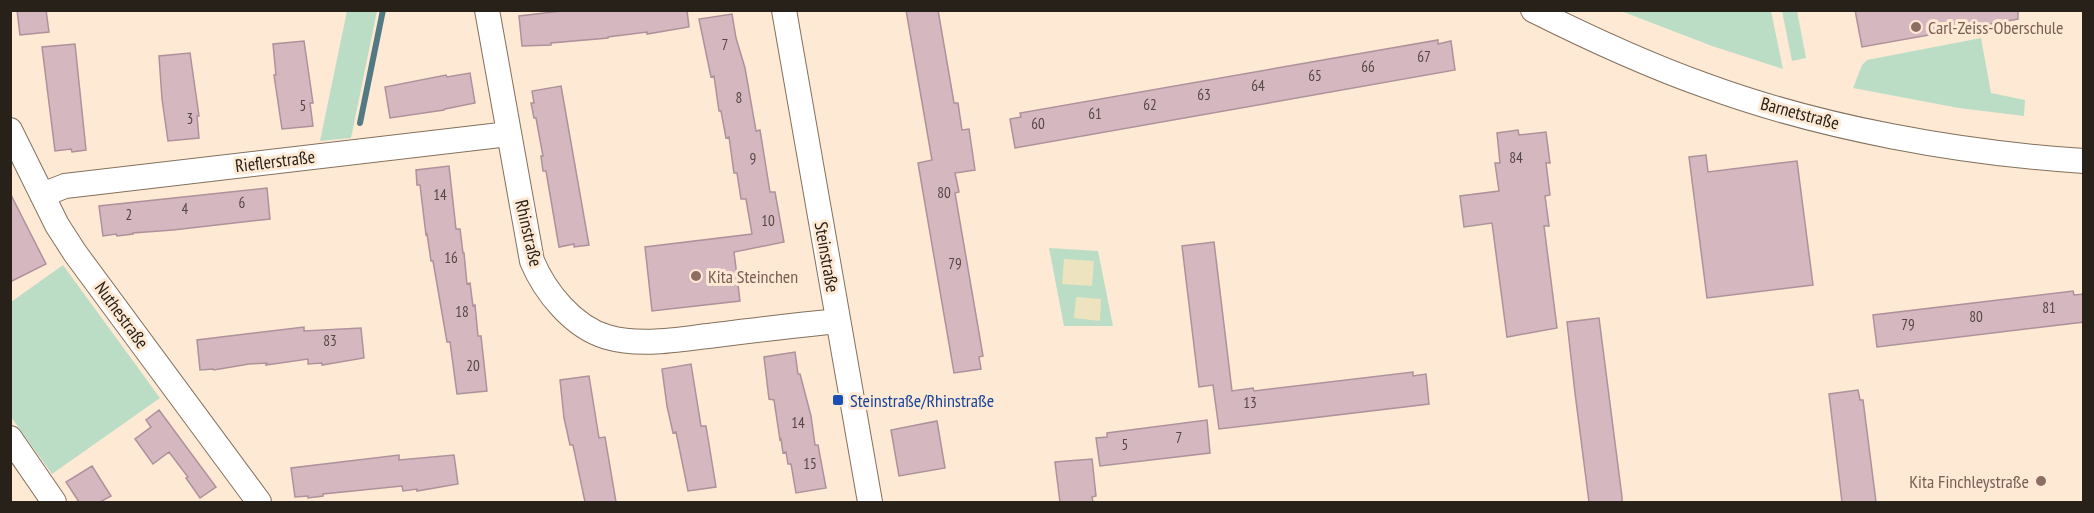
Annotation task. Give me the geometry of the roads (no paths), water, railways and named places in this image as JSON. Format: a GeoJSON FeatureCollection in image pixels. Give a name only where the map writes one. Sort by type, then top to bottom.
{"type":"FeatureCollection","features":[{"type":"Feature","properties":{"kind":"street","name":"Rhinstraße"},"geometry":{"type":"LineString","coordinates":[[487,10],[532,261],[540,280],[563,308],[581,324],[605,337],[643,342],[838,321]]}},
{"type":"Feature","properties":{"kind":"street","name":"Steinstraße"},"geometry":{"type":"LineString","coordinates":[[784,10],[870,502]]}},
{"type":"Feature","properties":{"kind":"street","name":"Barnetstraße"},"geometry":{"type":"LineString","coordinates":[[1536,11],[1597,42],[1653,66],[1706,86],[1784,110],[1937,144],[2029,157],[2084,161]]}},
{"type":"Feature","properties":{"kind":"street","name":"Nuthestraße"},"geometry":{"type":"LineString","coordinates":[[10,130],[57,225],[75,253],[247,498]]}},
{"type":"Feature","properties":{"kind":"street","name":"Rieflerstraße"},"geometry":{"type":"LineString","coordinates":[[42,195],[65,186],[509,134]]}},
{"type":"Feature","properties":{"kind":"street"},"geometry":{"type":"LineString","coordinates":[[10,438],[54,502]]}},
{"type":"Feature","properties":{"kind":"waterway"},"geometry":{"type":"LineString","coordinates":[[360,123],[383,10]]}},
{"type":"Feature","properties":{"kind":"place","name":"Carl-Zeiss-Oberschule"},"geometry":{"type":"Point","coordinates":[1916,27]}},
{"type":"Feature","properties":{"kind":"place","name":"Kita Steinchen"},"geometry":{"type":"Point","coordinates":[696,276]}},
{"type":"Feature","properties":{"kind":"place","name":"Steinstraße/Rhinstraße"},"geometry":{"type":"Point","coordinates":[838,400]}},
{"type":"Feature","properties":{"kind":"place","name":"Kita Finchleystraße"},"geometry":{"type":"Point","coordinates":[2041,481]}}]}
